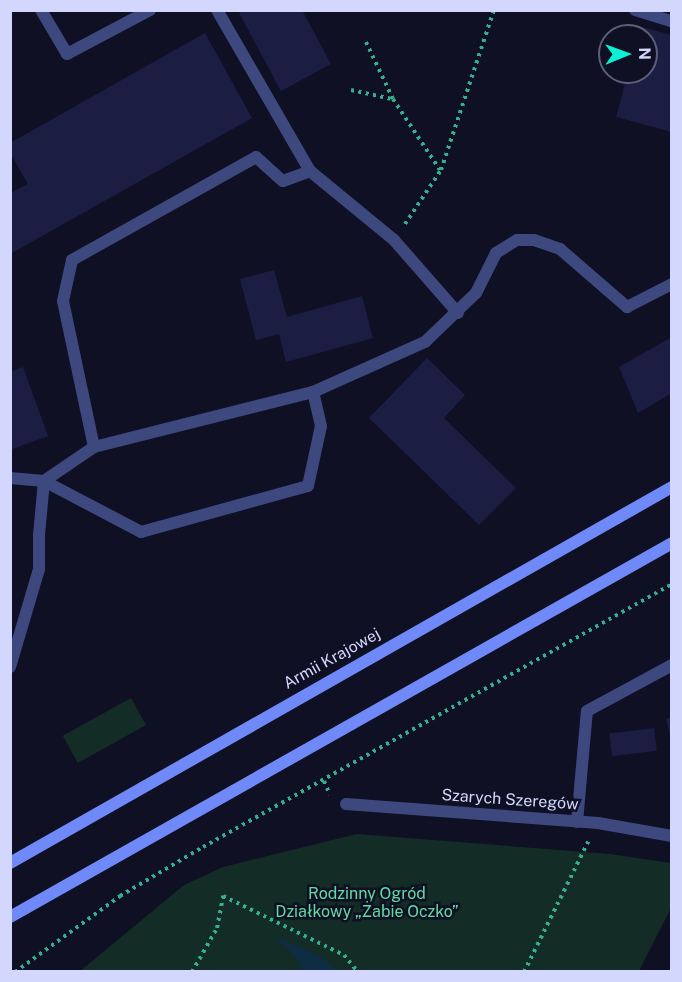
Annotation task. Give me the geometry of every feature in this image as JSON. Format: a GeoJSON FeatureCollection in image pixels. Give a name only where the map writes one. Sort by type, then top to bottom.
{"type":"FeatureCollection","features":[{"type":"Feature","properties":{"kind":"main road","name":"Armii Krajowej"},"geometry":{"type":"LineString","coordinates":[[10,863],[672,487]]}},
{"type":"Feature","properties":{"kind":"main road"},"geometry":{"type":"LineString","coordinates":[[10,917],[672,543]]}},
{"type":"Feature","properties":{"kind":"street"},"geometry":{"type":"LineString","coordinates":[[41,10],[67,54],[150,10]]}},
{"type":"Feature","properties":{"kind":"street"},"geometry":{"type":"LineString","coordinates":[[217,10],[310,171],[394,240],[458,313]]}},
{"type":"Feature","properties":{"kind":"street"},"geometry":{"type":"LineString","coordinates":[[635,10],[672,21]]}},
{"type":"Feature","properties":{"kind":"street"},"geometry":{"type":"LineString","coordinates":[[94,447],[63,302],[72,260],[256,157],[283,181],[310,171]]}},
{"type":"Feature","properties":{"kind":"street"},"geometry":{"type":"LineString","coordinates":[[44,481],[94,447],[313,392],[425,342],[458,313],[476,293],[496,253],[518,240],[534,240],[560,249],[627,306],[672,284]]}},
{"type":"Feature","properties":{"kind":"street"},"geometry":{"type":"LineString","coordinates":[[10,478],[44,481],[141,532],[308,486],[321,426],[313,392]]}},
{"type":"Feature","properties":{"kind":"street"},"geometry":{"type":"LineString","coordinates":[[10,667],[39,569],[39,535],[44,481]]}},
{"type":"Feature","properties":{"kind":"street"},"geometry":{"type":"LineString","coordinates":[[577,822],[587,711],[672,665]]}},
{"type":"Feature","properties":{"kind":"street","name":"Szarych Szeregów"},"geometry":{"type":"LineString","coordinates":[[346,804],[598,823],[672,836]]}},
{"type":"Feature","properties":{"kind":"path"},"geometry":{"type":"LineString","coordinates":[[394,240],[441,170],[494,10]]}},
{"type":"Feature","properties":{"kind":"path"},"geometry":{"type":"LineString","coordinates":[[366,42],[393,99],[441,170]]}},
{"type":"Feature","properties":{"kind":"path"},"geometry":{"type":"LineString","coordinates":[[351,90],[393,99]]}},
{"type":"Feature","properties":{"kind":"path"},"geometry":{"type":"LineString","coordinates":[[15,972],[120,896],[203,847],[672,584]]}},
{"type":"Feature","properties":{"kind":"path"},"geometry":{"type":"LineString","coordinates":[[524,972],[598,823]]}},
{"type":"Feature","properties":{"kind":"path"},"geometry":{"type":"LineString","coordinates":[[192,972],[217,928],[224,896],[344,955],[358,972]]}},
{"type":"Feature","properties":{"kind":"green space"},"geometry":{"type":"Polygon","coordinates":[[[131,698],[146,725],[78,763],[63,736],[131,698]]]}},
{"type":"Feature","properties":{"kind":"green space","name":"Rodzinny Ogród Działkowy „Żabie Oczko”"},"geometry":{"type":"Polygon","coordinates":[[[357,834],[610,854],[671,863],[671,908],[639,971],[79,972],[184,885],[223,867],[357,834]]]}},
{"type":"Feature","properties":{"kind":"water"},"geometry":{"type":"Polygon","coordinates":[[[272,935],[320,956],[339,971],[302,971],[296,957],[272,935]]]}},
{"type":"Feature","properties":{"kind":"building"},"geometry":{"type":"Polygon","coordinates":[[[244,10],[302,10],[331,64],[281,91],[239,13],[244,10]]]}},
{"type":"Feature","properties":{"kind":"building"},"geometry":{"type":"Polygon","coordinates":[[[658,31],[672,35],[672,132],[616,117],[625,84],[658,84],[658,31]]]}},
{"type":"Feature","properties":{"kind":"building"},"geometry":{"type":"Polygon","coordinates":[[[205,33],[252,118],[10,254],[10,193],[28,184],[10,153],[10,143],[205,33]]]}},
{"type":"Feature","properties":{"kind":"building"},"geometry":{"type":"Polygon","coordinates":[[[274,270],[287,317],[362,296],[373,338],[286,362],[279,334],[256,340],[240,279],[274,270]]]}},
{"type":"Feature","properties":{"kind":"building"},"geometry":{"type":"Polygon","coordinates":[[[672,337],[672,393],[638,413],[619,367],[672,337]]]}},
{"type":"Feature","properties":{"kind":"building"},"geometry":{"type":"Polygon","coordinates":[[[427,358],[465,395],[444,418],[516,488],[479,525],[369,418],[427,358]]]}},
{"type":"Feature","properties":{"kind":"building"},"geometry":{"type":"Polygon","coordinates":[[[23,367],[48,436],[10,450],[10,372],[23,367]]]}},
{"type":"Feature","properties":{"kind":"building"},"geometry":{"type":"Polygon","coordinates":[[[672,717],[672,739],[671,739],[666,719],[672,717]]]}},
{"type":"Feature","properties":{"kind":"building"},"geometry":{"type":"Polygon","coordinates":[[[654,728],[657,751],[612,756],[609,733],[654,728]]]}}]}
